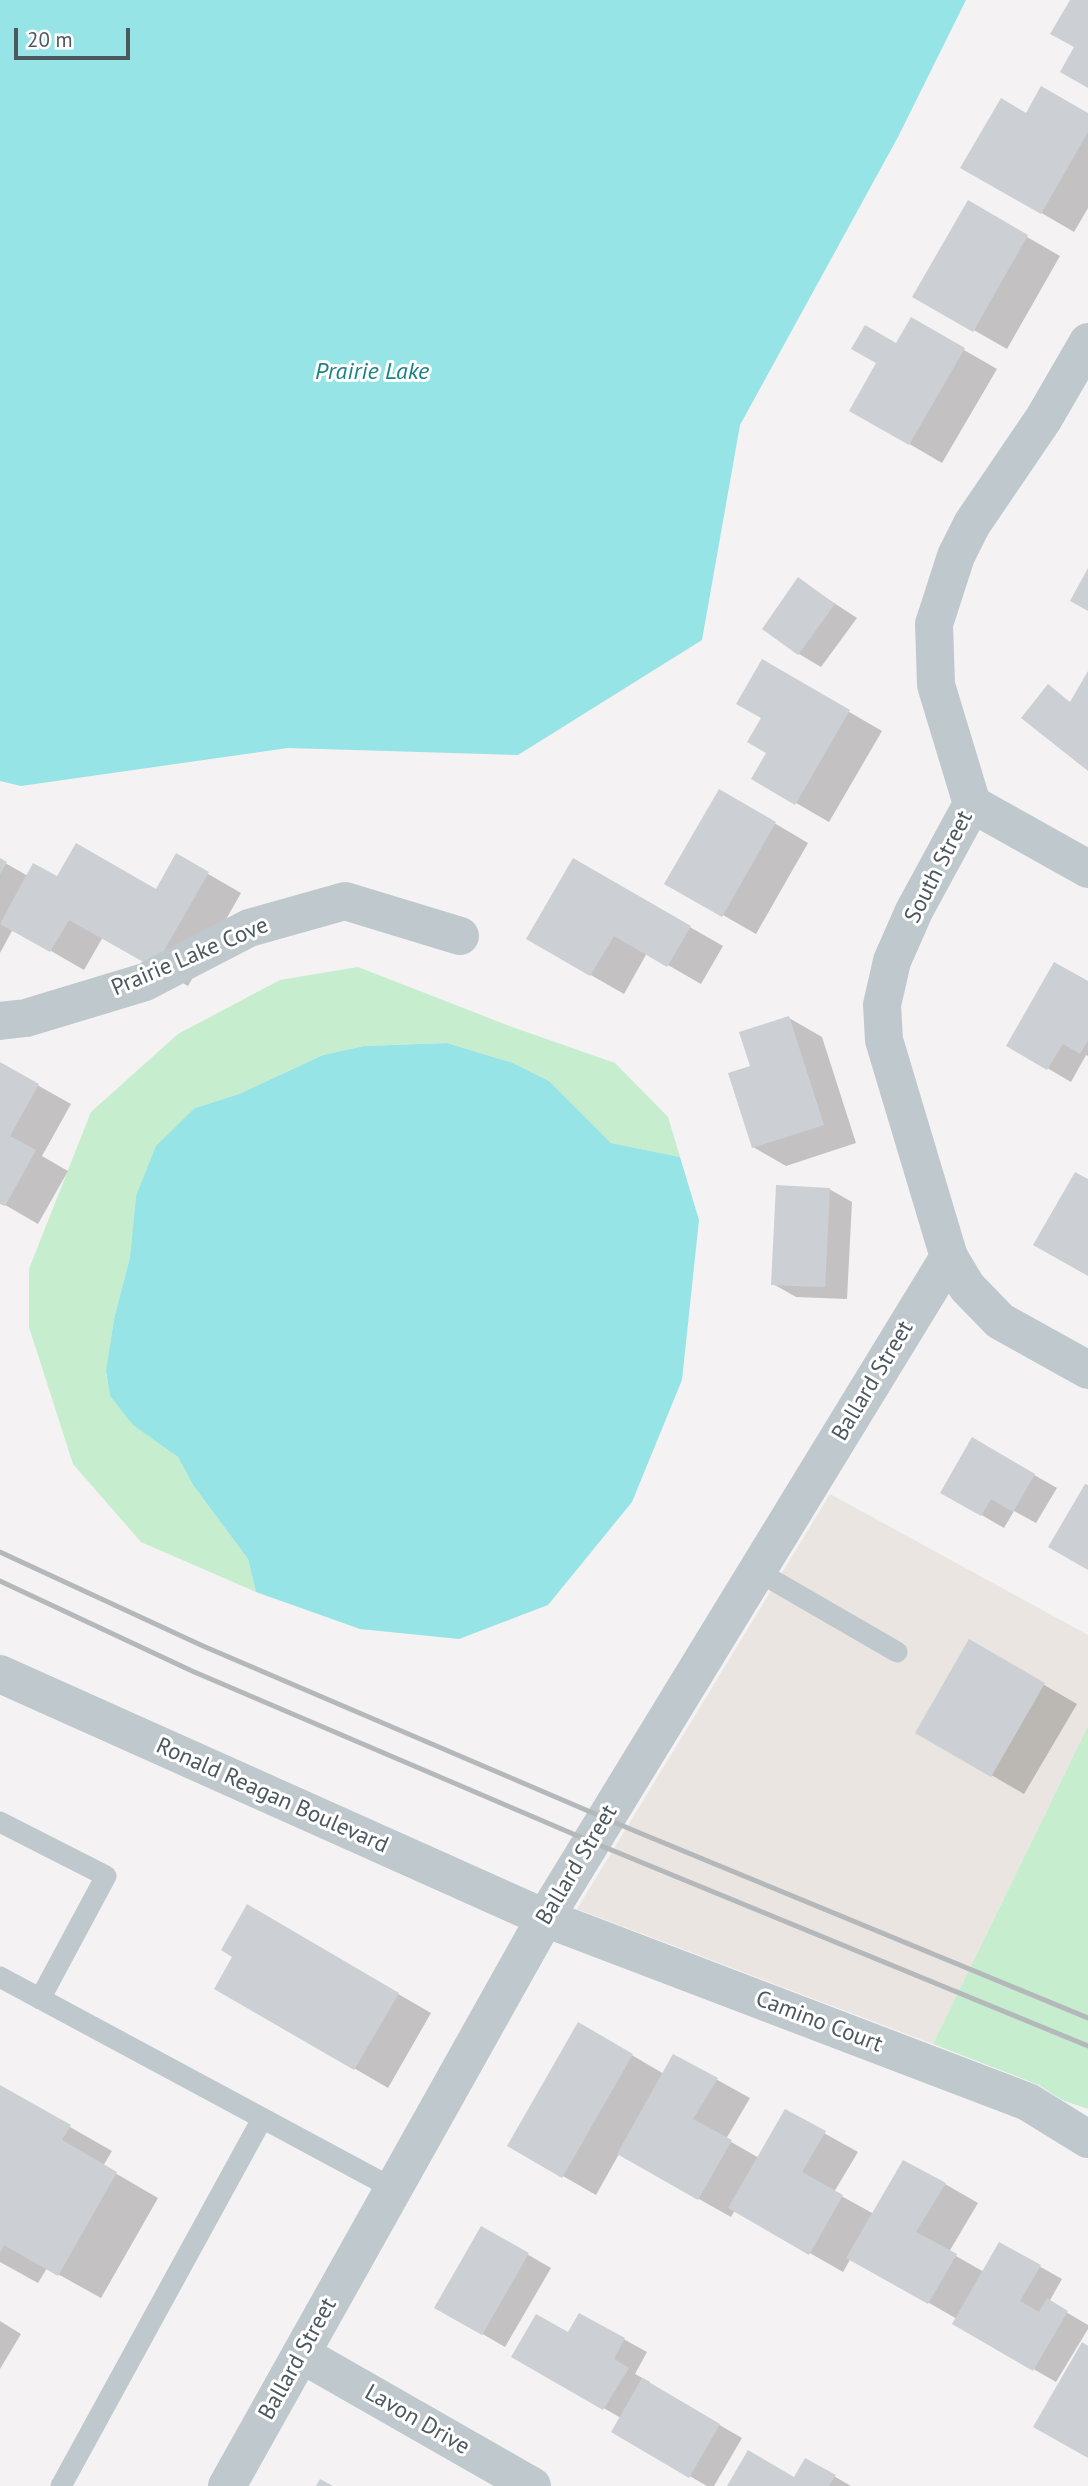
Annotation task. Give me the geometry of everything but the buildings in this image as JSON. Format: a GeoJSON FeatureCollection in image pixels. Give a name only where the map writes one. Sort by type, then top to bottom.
{"type":"FeatureCollection","features":[{"type":"Feature","properties":{"kind":"street","name":"South Street"},"geometry":{"type":"LineString","coordinates":[[1088,342],[1044,418],[972,524],[956,555],[934,624],[936,685],[972,804],[914,911],[892,961],[882,1005],[884,1040],[949,1257],[967,1287],[1000,1321],[1088,1370]]}},
{"type":"Feature","properties":{"kind":"street"},"geometry":{"type":"LineString","coordinates":[[972,804],[1088,869]]}},
{"type":"Feature","properties":{"kind":"street","name":"Prairie Lake Cove"},"geometry":{"type":"LineString","coordinates":[[0,1021],[26,1018],[145,982],[249,928],[345,901],[460,936]]}},
{"type":"Feature","properties":{"kind":"street","name":"Ballard Street"},"geometry":{"type":"LineString","coordinates":[[227,2486],[545,1918],[949,1257]]}},
{"type":"Feature","properties":{"kind":"street","name":"Ronald Reagan Boulevard"},"geometry":{"type":"LineString","coordinates":[[0,1674],[545,1918]]}},
{"type":"Feature","properties":{"kind":"street","name":"Camino Court"},"geometry":{"type":"LineString","coordinates":[[545,1918],[1028,2102],[1088,2139]]}},
{"type":"Feature","properties":{"kind":"street","name":"Lavon Drive"},"geometry":{"type":"LineString","coordinates":[[301,2354],[532,2486]]}},
{"type":"Feature","properties":{"kind":"lane"},"geometry":{"type":"LineString","coordinates":[[757,1571],[897,1652]]}},
{"type":"Feature","properties":{"kind":"lane"},"geometry":{"type":"LineString","coordinates":[[0,1822],[106,1877],[40,1999]]}},
{"type":"Feature","properties":{"kind":"lane"},"geometry":{"type":"LineString","coordinates":[[0,1977],[394,2189]]}},
{"type":"Feature","properties":{"kind":"lane"},"geometry":{"type":"LineString","coordinates":[[61,2486],[262,2119]]}},
{"type":"Feature","properties":{"kind":"shaded area"},"geometry":{"type":"Polygon","coordinates":[[[830,1494],[1088,1635],[1088,1726],[933,2044],[577,1909],[830,1494]]]}},
{"type":"Feature","properties":{"kind":"green space"},"geometry":{"type":"Polygon","coordinates":[[[358,967],[512,1027],[615,1063],[668,1117],[680,1157],[611,1143],[549,1081],[513,1063],[447,1043],[364,1046],[323,1055],[239,1094],[195,1108],[136,1196],[130,1257],[114,1319],[106,1372],[110,1396],[133,1424],[178,1457],[193,1485],[248,1559],[256,1592],[141,1542],[73,1464],[29,1327],[29,1269],[91,1112],[178,1034],[280,980],[358,967]]]}},
{"type":"Feature","properties":{"kind":"green space"},"geometry":{"type":"Polygon","coordinates":[[[1088,1726],[1088,2109],[1062,2100],[1039,2085],[933,2044],[1088,1726]]]}},
{"type":"Feature","properties":{"kind":"water","name":"Prairie Lake"},"geometry":{"type":"Polygon","coordinates":[[[0,0],[966,0],[898,137],[740,425],[702,640],[518,755],[288,748],[21,786],[0,781],[0,0]]]}},
{"type":"Feature","properties":{"kind":"water"},"geometry":{"type":"Polygon","coordinates":[[[447,1043],[513,1063],[549,1081],[611,1143],[680,1157],[699,1220],[682,1380],[632,1502],[548,1605],[459,1639],[360,1629],[256,1592],[248,1559],[193,1485],[178,1457],[133,1425],[110,1396],[106,1371],[114,1319],[130,1257],[136,1196],[156,1146],[195,1108],[239,1094],[323,1055],[364,1046],[447,1043]]]}},
{"type":"Feature","properties":{"kind":"railway"},"geometry":{"type":"LineString","coordinates":[[0,1552],[203,1646],[635,1831],[1088,2018]]}},
{"type":"Feature","properties":{"kind":"railway"},"geometry":{"type":"LineString","coordinates":[[0,1581],[192,1671],[592,1842],[1088,2046]]}}]}
